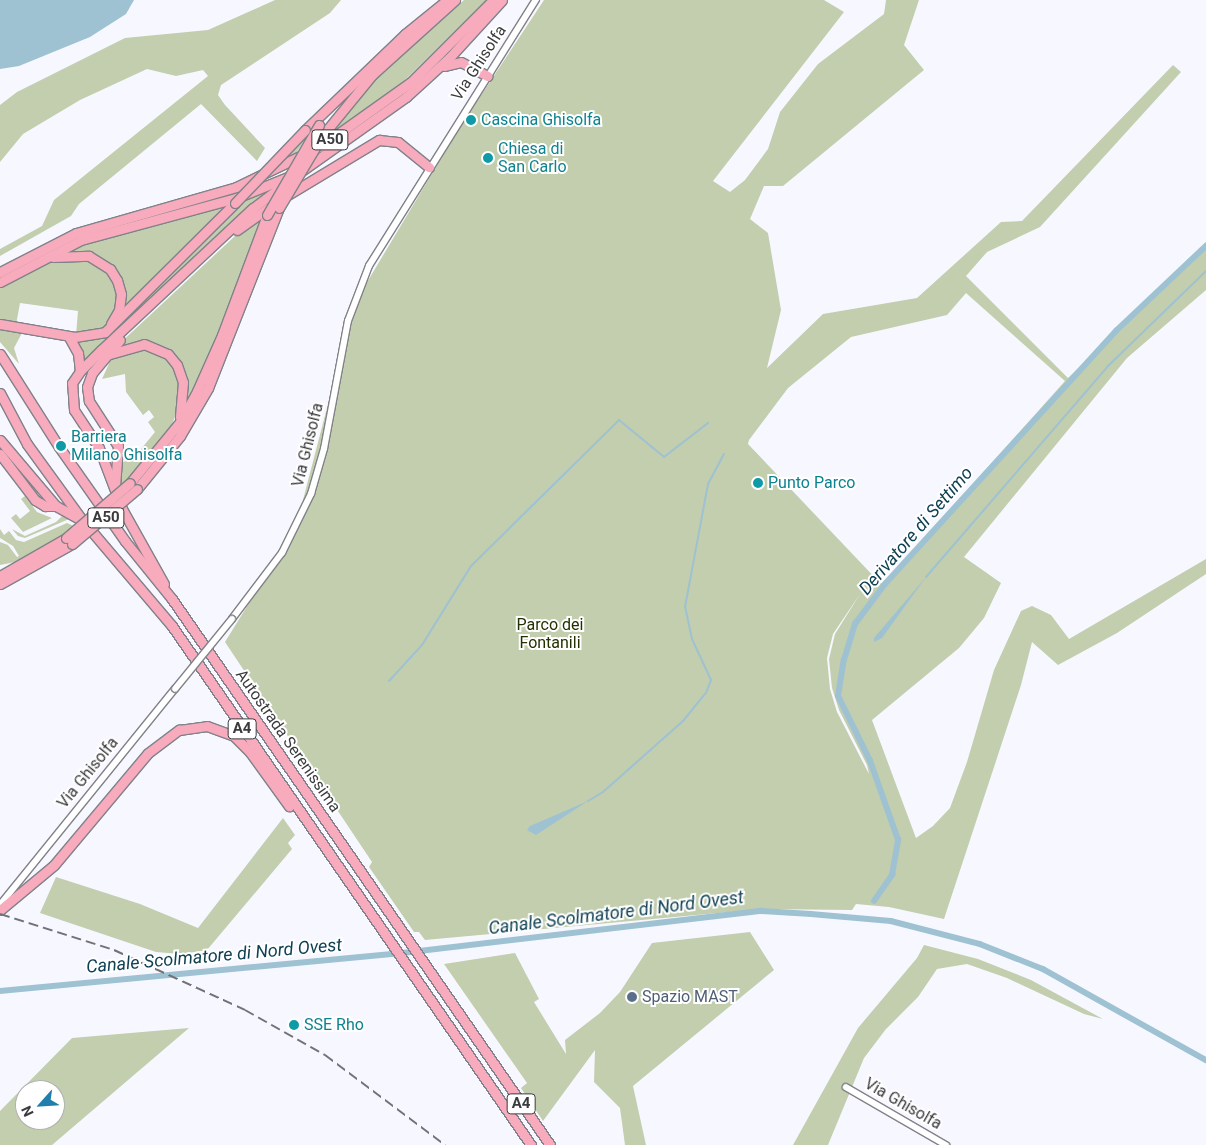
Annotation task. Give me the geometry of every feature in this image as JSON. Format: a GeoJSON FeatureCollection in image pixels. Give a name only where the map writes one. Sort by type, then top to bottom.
{"type":"FeatureCollection","features":[{"type":"Feature","properties":{"kind":"highway"},"geometry":{"type":"LineString","coordinates":[[0,324],[69,337],[88,337],[104,332],[116,324],[305,130],[447,0]]}},
{"type":"Feature","properties":{"kind":"highway","name":"A50"},"geometry":{"type":"LineString","coordinates":[[0,584],[69,541],[134,486],[180,436],[208,388],[279,208],[322,136],[372,75],[455,0]]}},
{"type":"Feature","properties":{"kind":"highway","name":"A50"},"geometry":{"type":"LineString","coordinates":[[0,272],[62,240],[129,218],[236,187],[321,146],[411,82],[493,0]]}},
{"type":"Feature","properties":{"kind":"highway"},"geometry":{"type":"LineString","coordinates":[[430,76],[502,0]]}},
{"type":"Feature","properties":{"kind":"highway"},"geometry":{"type":"LineString","coordinates":[[172,599],[114,492],[99,448],[74,410],[72,383],[80,371],[249,212],[300,172],[384,114],[430,76],[449,62],[456,62],[488,76]]}},
{"type":"Feature","properties":{"kind":"highway"},"geometry":{"type":"LineString","coordinates":[[134,486],[180,422],[215,354],[267,215],[319,125],[352,85]]}},
{"type":"Feature","properties":{"kind":"highway"},"geometry":{"type":"LineString","coordinates":[[114,492],[118,446],[87,393],[92,373],[106,356],[249,221],[362,147],[379,140],[392,140],[429,167]]}},
{"type":"Feature","properties":{"kind":"highway"},"geometry":{"type":"LineString","coordinates":[[0,282],[81,240],[236,198],[300,172]]}},
{"type":"Feature","properties":{"kind":"highway"},"geometry":{"type":"LineString","coordinates":[[41,260],[62,255],[84,255],[99,260],[110,269],[119,284],[121,299],[117,315],[104,332]]}},
{"type":"Feature","properties":{"kind":"highway"},"geometry":{"type":"LineString","coordinates":[[69,337],[78,354],[80,371]]}},
{"type":"Feature","properties":{"kind":"highway"},"geometry":{"type":"LineString","coordinates":[[106,356],[138,344],[155,346],[168,354],[177,365],[183,382],[180,422]]}},
{"type":"Feature","properties":{"kind":"highway","name":"Autostrada Serenissima"},"geometry":{"type":"LineString","coordinates":[[0,354],[25,397],[105,513],[172,599],[550,1145]]}},
{"type":"Feature","properties":{"kind":"highway","name":"Autostrada Serenissima"},"geometry":{"type":"LineString","coordinates":[[0,393],[28,444],[84,521],[168,621],[531,1145]]}},
{"type":"Feature","properties":{"kind":"highway"},"geometry":{"type":"LineString","coordinates":[[0,440],[56,506],[84,521]]}},
{"type":"Feature","properties":{"kind":"highway"},"geometry":{"type":"LineString","coordinates":[[0,454],[35,500],[45,506],[56,506]]}},
{"type":"Feature","properties":{"kind":"highway"},"geometry":{"type":"LineString","coordinates":[[0,576],[69,541]]}},
{"type":"Feature","properties":{"kind":"highway"},"geometry":{"type":"LineString","coordinates":[[0,569],[26,562]]}},
{"type":"Feature","properties":{"kind":"highway"},"geometry":{"type":"LineString","coordinates":[[0,910],[54,865],[155,745],[187,727],[218,728],[242,743],[326,850]]}},
{"type":"Feature","properties":{"kind":"street","name":"Via Ghisolfa"},"geometry":{"type":"LineString","coordinates":[[0,905],[232,619],[282,553],[304,511],[324,449],[343,341],[354,304],[370,266],[429,167],[536,0]]}},
{"type":"Feature","properties":{"kind":"street","name":"Via Ghisolfa"},"geometry":{"type":"LineString","coordinates":[[846,1087],[946,1145]]}},
{"type":"Feature","properties":{"kind":"green space"},"geometry":{"type":"Polygon","coordinates":[[[275,0],[341,0],[330,13],[221,85],[218,95],[265,148],[257,161],[201,104],[79,204],[71,216],[0,256],[0,249],[42,226],[54,200],[208,76],[203,70],[176,76],[147,69],[80,100],[23,134],[0,162],[0,105],[17,92],[125,38],[208,30],[275,0]]]}},
{"type":"Feature","properties":{"kind":"green space"},"geometry":{"type":"Polygon","coordinates":[[[464,0],[486,0],[402,83],[331,133],[373,82],[464,0]]]}},
{"type":"Feature","properties":{"kind":"green space","name":"Parco dei Fontanili"},"geometry":{"type":"Polygon","coordinates":[[[544,0],[824,0],[844,12],[713,181],[730,192],[745,180],[768,149],[780,112],[818,64],[884,14],[886,0],[919,0],[904,45],[924,70],[783,186],[764,186],[750,219],[768,233],[781,310],[767,368],[823,314],[917,298],[1001,222],[1022,221],[1173,65],[1181,72],[1040,227],[987,252],[966,276],[1068,378],[1206,244],[1206,290],[1127,358],[964,557],[1001,583],[984,618],[959,648],[872,720],[916,838],[933,826],[950,808],[967,762],[994,670],[1021,611],[1032,606],[1051,615],[1069,639],[1206,559],[1206,574],[1117,633],[1058,665],[1032,642],[1021,685],[944,919],[889,907],[856,904],[852,910],[762,909],[425,940],[419,932],[414,932],[369,867],[372,862],[225,642],[296,527],[354,304],[458,130],[544,0]],[[966,293],[947,315],[851,337],[788,388],[749,440],[748,444],[880,583],[884,583],[1065,381],[966,293]],[[860,594],[833,634],[827,658],[830,689],[837,712],[869,774],[867,765],[839,710],[832,688],[829,659],[835,634],[860,594]]]}},
{"type":"Feature","properties":{"kind":"green space"},"geometry":{"type":"Polygon","coordinates":[[[311,131],[296,153],[281,161],[311,131]]]}},
{"type":"Feature","properties":{"kind":"green space"},"geometry":{"type":"Polygon","coordinates":[[[267,190],[268,192],[82,363],[78,340],[99,338],[111,333],[246,198],[267,190]]]}},
{"type":"Feature","properties":{"kind":"green space"},"geometry":{"type":"Polygon","coordinates":[[[232,202],[121,315],[113,269],[65,252],[90,240],[232,202]]]}},
{"type":"Feature","properties":{"kind":"green space"},"geometry":{"type":"Polygon","coordinates":[[[263,214],[218,340],[185,406],[186,388],[167,350],[153,343],[118,345],[235,236],[263,214]]]}},
{"type":"Feature","properties":{"kind":"green space"},"geometry":{"type":"Polygon","coordinates":[[[61,258],[91,260],[108,272],[117,290],[117,307],[108,323],[99,330],[76,335],[78,311],[20,303],[16,325],[0,321],[0,285],[48,261],[61,258]]]}},
{"type":"Feature","properties":{"kind":"green space"},"geometry":{"type":"Polygon","coordinates":[[[0,327],[22,333],[14,348],[19,364],[0,342],[0,327]]]}},
{"type":"Feature","properties":{"kind":"green space"},"geometry":{"type":"Polygon","coordinates":[[[143,347],[160,352],[174,366],[181,384],[177,412],[170,429],[120,488],[122,462],[132,460],[155,432],[148,422],[154,417],[149,410],[143,415],[126,392],[125,374],[102,379],[112,357],[143,347]]]}},
{"type":"Feature","properties":{"kind":"green space"},"geometry":{"type":"Polygon","coordinates":[[[25,496],[37,512],[52,518],[23,532],[11,518],[16,514],[20,519],[30,511],[21,499],[25,496]]]}},
{"type":"Feature","properties":{"kind":"green space"},"geometry":{"type":"Polygon","coordinates":[[[62,516],[69,519],[25,538],[18,536],[12,529],[25,536],[56,522],[62,516]]]}},
{"type":"Feature","properties":{"kind":"green space"},"geometry":{"type":"Polygon","coordinates":[[[67,523],[76,527],[20,561],[0,565],[0,542],[8,545],[17,557],[19,556],[13,546],[0,538],[0,529],[4,535],[9,531],[16,540],[24,542],[67,523]]]}},
{"type":"Feature","properties":{"kind":"green space"},"geometry":{"type":"Polygon","coordinates":[[[283,818],[295,835],[288,843],[292,849],[207,950],[181,954],[156,952],[40,913],[56,877],[140,904],[198,928],[283,818]]]}},
{"type":"Feature","properties":{"kind":"green space"},"geometry":{"type":"Polygon","coordinates":[[[750,932],[774,970],[633,1086],[646,1145],[625,1145],[620,1108],[594,1082],[595,1050],[543,1121],[521,1088],[527,1083],[444,964],[515,953],[539,999],[534,1002],[566,1054],[565,1040],[600,1013],[620,992],[652,943],[750,932]]]}},
{"type":"Feature","properties":{"kind":"green space"},"geometry":{"type":"Polygon","coordinates":[[[924,945],[978,959],[1031,980],[1103,1019],[1084,1014],[1007,978],[967,964],[937,969],[918,997],[886,1029],[864,1058],[828,1145],[793,1145],[858,1028],[917,958],[924,945]]]}},
{"type":"Feature","properties":{"kind":"green space"},"geometry":{"type":"Polygon","coordinates":[[[189,1028],[52,1145],[0,1145],[0,1111],[15,1096],[15,1130],[65,1130],[65,1080],[31,1080],[72,1038],[189,1028]]]}},
{"type":"Feature","properties":{"kind":"water"},"geometry":{"type":"Polygon","coordinates":[[[0,0],[134,0],[126,14],[90,37],[19,66],[0,69],[0,0]]]}},
{"type":"Feature","properties":{"kind":"water"},"geometry":{"type":"Polygon","coordinates":[[[926,577],[882,638],[874,642],[874,638],[926,577]]]}},
{"type":"Feature","properties":{"kind":"water"},"geometry":{"type":"Polygon","coordinates":[[[588,801],[536,835],[527,830],[530,826],[588,801]]]}},
{"type":"Feature","properties":{"kind":"waterway","name":"Derivatore di Settimo"},"geometry":{"type":"LineString","coordinates":[[874,901],[892,875],[898,840],[870,761],[838,696],[844,660],[855,624],[885,584],[1116,331],[1206,246]]}},
{"type":"Feature","properties":{"kind":"waterway"},"geometry":{"type":"LineString","coordinates":[[926,577],[1107,367],[1206,271]]}},
{"type":"Feature","properties":{"kind":"waterway"},"geometry":{"type":"LineString","coordinates":[[389,681],[422,645],[471,566],[619,420],[664,457],[708,423]]}},
{"type":"Feature","properties":{"kind":"waterway"},"geometry":{"type":"LineString","coordinates":[[588,801],[603,792],[683,721],[706,693],[711,680],[692,639],[685,607],[708,484],[724,454]]}},
{"type":"Feature","properties":{"kind":"waterway","name":"Canale Scolmatore di Nord Ovest"},"geometry":{"type":"LineString","coordinates":[[0,991],[394,954],[761,911],[891,921],[980,944],[1043,969],[1206,1060]]}},
{"type":"Feature","properties":{"kind":"railway"},"geometry":{"type":"LineString","coordinates":[[0,914],[114,950],[245,1010],[325,1055],[445,1145]]}},
{"type":"Feature","properties":{"kind":"place","name":"Cascina Ghisolfa"},"geometry":{"type":"Point","coordinates":[471,120]}},
{"type":"Feature","properties":{"kind":"place","name":"Chiesa di San Carlo"},"geometry":{"type":"Point","coordinates":[488,158]}},
{"type":"Feature","properties":{"kind":"place","name":"Barriera Milano Ghisolfa"},"geometry":{"type":"Point","coordinates":[61,446]}},
{"type":"Feature","properties":{"kind":"place","name":"Punto Parco"},"geometry":{"type":"Point","coordinates":[758,483]}},
{"type":"Feature","properties":{"kind":"place","name":"Spazio MAST"},"geometry":{"type":"Point","coordinates":[632,997]}},
{"type":"Feature","properties":{"kind":"place","name":"SSE Rho"},"geometry":{"type":"Point","coordinates":[294,1025]}}]}
